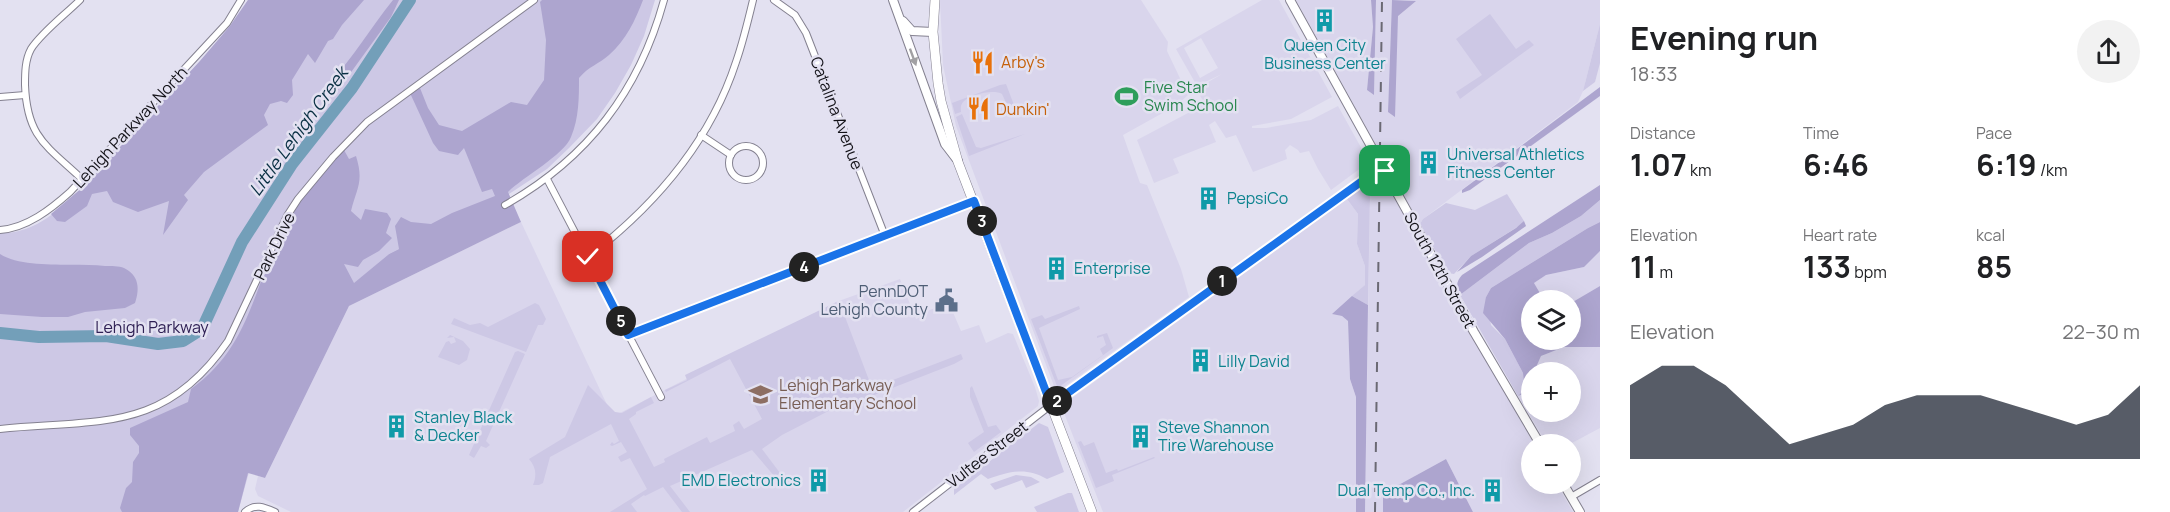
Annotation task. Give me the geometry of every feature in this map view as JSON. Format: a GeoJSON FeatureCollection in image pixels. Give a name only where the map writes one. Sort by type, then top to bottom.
{"type":"FeatureCollection","features":[{"type":"Feature","properties":{"kind":"main road"},"geometry":{"type":"LineString","coordinates":[[934,0],[933,32],[941,101],[958,162],[1092,512]]}},
{"type":"Feature","properties":{"kind":"street"},"geometry":{"type":"LineString","coordinates":[[80,0],[30,51],[26,65],[25,95],[35,133],[82,180]]}},
{"type":"Feature","properties":{"kind":"street","name":"Lehigh Parkway North"},"geometry":{"type":"LineString","coordinates":[[0,230],[21,225],[44,213],[82,180],[227,23],[241,0]]}},
{"type":"Feature","properties":{"kind":"street","name":"Park Drive"},"geometry":{"type":"LineString","coordinates":[[0,429],[87,424],[129,417],[162,403],[192,382],[206,370],[228,341],[287,216],[333,157],[385,107],[534,0]]}},
{"type":"Feature","properties":{"kind":"street"},"geometry":{"type":"LineString","coordinates":[[505,205],[547,178],[587,143],[625,93],[651,40],[664,0]]}},
{"type":"Feature","properties":{"kind":"street"},"geometry":{"type":"LineString","coordinates":[[588,257],[631,222],[650,202],[677,170],[701,135],[736,63],[753,0]]}},
{"type":"Feature","properties":{"kind":"street","name":"Catalina Avenue"},"geometry":{"type":"LineString","coordinates":[[774,0],[795,15],[806,33],[885,236]]}},
{"type":"Feature","properties":{"kind":"street","name":"South 12th Street"},"geometry":{"type":"LineString","coordinates":[[1290,0],[1474,332],[1534,434]]}},
{"type":"Feature","properties":{"kind":"street"},"geometry":{"type":"LineString","coordinates":[[893,1],[905,24],[912,31],[933,32]]}},
{"type":"Feature","properties":{"kind":"street"},"geometry":{"type":"LineString","coordinates":[[893,1],[945,144],[958,162]]}},
{"type":"Feature","properties":{"kind":"street"},"geometry":{"type":"LineString","coordinates":[[0,97],[25,95]]}},
{"type":"Feature","properties":{"kind":"street"},"geometry":{"type":"LineString","coordinates":[[701,135],[731,155]]}},
{"type":"Feature","properties":{"kind":"street"},"geometry":{"type":"LineString","coordinates":[[740,147],[751,147],[760,153],[761,170],[754,178],[738,178],[731,170],[729,160],[731,155],[740,147]]}},
{"type":"Feature","properties":{"kind":"street","name":"Vultee Street"},"geometry":{"type":"LineString","coordinates":[[913,512],[1051,405],[1383,166]]}},
{"type":"Feature","properties":{"kind":"street"},"geometry":{"type":"LineString","coordinates":[[547,178],[661,398]]}},
{"type":"Feature","properties":{"kind":"street"},"geometry":{"type":"LineString","coordinates":[[628,335],[974,201]]}},
{"type":"Feature","properties":{"kind":"street"},"geometry":{"type":"LineString","coordinates":[[1571,497],[1600,480]]}},
{"type":"Feature","properties":{"kind":"street"},"geometry":{"type":"LineString","coordinates":[[1569,494],[1580,512]]}},
{"type":"Feature","properties":{"kind":"street"},"geometry":{"type":"LineString","coordinates":[[245,512],[251,507],[260,506],[275,512]]}},
{"type":"Feature","properties":{"kind":"shaded area"},"geometry":{"type":"Polygon","coordinates":[[[248,0],[364,0],[333,39],[328,41],[315,63],[308,54],[292,80],[293,95],[287,103],[281,101],[270,104],[264,115],[268,125],[204,172],[184,195],[188,200],[163,235],[169,201],[138,212],[113,202],[107,191],[92,194],[87,206],[65,222],[57,221],[51,214],[83,187],[200,61],[230,26],[248,0]]]}},
{"type":"Feature","properties":{"kind":"shaded area"},"geometry":{"type":"Polygon","coordinates":[[[393,0],[399,0],[391,17],[336,93],[330,82],[393,0]]]}},
{"type":"Feature","properties":{"kind":"shaded area"},"geometry":{"type":"Polygon","coordinates":[[[542,0],[643,0],[625,37],[609,55],[579,78],[577,115],[574,130],[567,144],[508,192],[521,222],[349,306],[265,478],[248,473],[238,512],[122,512],[120,508],[126,488],[132,482],[133,462],[139,453],[139,446],[130,435],[130,428],[188,402],[191,389],[226,355],[238,336],[272,253],[294,210],[344,150],[349,159],[356,156],[359,172],[359,184],[351,211],[361,220],[365,209],[387,213],[391,219],[386,233],[392,238],[379,251],[363,260],[358,267],[344,264],[354,283],[389,254],[399,249],[395,226],[401,217],[411,222],[431,224],[495,196],[492,189],[482,192],[464,148],[458,155],[439,151],[410,93],[420,88],[428,108],[439,125],[462,131],[511,102],[527,105],[544,80],[546,40],[540,2],[542,0]]]}},
{"type":"Feature","properties":{"kind":"shaded area"},"geometry":{"type":"Polygon","coordinates":[[[940,0],[1141,0],[1168,42],[1167,51],[1188,95],[1177,105],[1123,135],[1140,183],[1147,185],[1181,269],[1189,297],[1061,389],[1054,386],[956,126],[943,65],[940,0]]]}},
{"type":"Feature","properties":{"kind":"shaded area"},"geometry":{"type":"Polygon","coordinates":[[[1262,0],[1279,0],[1332,97],[1291,119],[1252,126],[1252,128],[1266,128],[1311,120],[1338,106],[1369,162],[1331,190],[1309,151],[1300,153],[1290,145],[1285,150],[1287,159],[1253,172],[1236,135],[1226,138],[1215,121],[1209,125],[1216,142],[1173,159],[1179,173],[1154,183],[1137,140],[1205,104],[1196,89],[1222,74],[1197,86],[1176,49],[1262,0]],[[1201,38],[1184,48],[1200,78],[1218,68],[1201,38]]]}},
{"type":"Feature","properties":{"kind":"shaded area"},"geometry":{"type":"Polygon","coordinates":[[[1296,0],[1371,0],[1373,27],[1367,90],[1374,95],[1376,0],[1392,0],[1388,112],[1398,15],[1415,1],[1404,0],[1600,0],[1600,24],[1583,91],[1578,102],[1423,219],[1420,224],[1296,0]]]}},
{"type":"Feature","properties":{"kind":"shaded area"},"geometry":{"type":"Polygon","coordinates":[[[1371,0],[1376,0],[1374,95],[1367,90],[1373,27],[1371,0]]]}},
{"type":"Feature","properties":{"kind":"shaded area"},"geometry":{"type":"Polygon","coordinates":[[[1392,0],[1416,1],[1398,16],[1395,117],[1388,112],[1392,0]]]}},
{"type":"Feature","properties":{"kind":"shaded area"},"geometry":{"type":"Polygon","coordinates":[[[1600,87],[1600,96],[1470,190],[1462,193],[1462,190],[1600,87]]]}},
{"type":"Feature","properties":{"kind":"shaded area"},"geometry":{"type":"Polygon","coordinates":[[[1379,175],[1387,186],[1528,434],[1521,434],[1521,494],[1562,494],[1573,512],[1473,512],[1446,459],[1393,488],[1383,490],[1383,512],[1365,512],[1370,195],[1376,193],[1373,189],[1374,179],[1379,175]]]}},
{"type":"Feature","properties":{"kind":"shaded area"},"geometry":{"type":"Polygon","coordinates":[[[1600,185],[1600,200],[1581,216],[1529,243],[1460,295],[1457,284],[1462,275],[1600,185]]]}},
{"type":"Feature","properties":{"kind":"shaded area"},"geometry":{"type":"Polygon","coordinates":[[[1347,199],[1358,214],[1357,244],[1365,266],[1365,285],[1333,314],[1342,316],[1348,321],[1350,379],[1356,397],[1356,512],[1103,512],[1064,413],[1065,403],[1347,199]]]}},
{"type":"Feature","properties":{"kind":"shaded area"},"geometry":{"type":"Polygon","coordinates":[[[1524,221],[1526,226],[1457,272],[1471,256],[1524,221]]]}},
{"type":"Feature","properties":{"kind":"shaded area"},"geometry":{"type":"Polygon","coordinates":[[[521,222],[610,411],[616,415],[836,302],[900,279],[916,319],[925,315],[924,312],[949,303],[961,331],[979,325],[986,343],[1008,333],[1013,334],[1035,387],[1038,406],[903,512],[291,512],[258,496],[255,489],[258,476],[265,478],[349,306],[521,222]]]}},
{"type":"Feature","properties":{"kind":"shaded area"},"geometry":{"type":"Polygon","coordinates":[[[1600,222],[1600,251],[1584,267],[1546,275],[1534,283],[1538,290],[1521,290],[1521,350],[1556,350],[1541,356],[1538,362],[1521,362],[1521,369],[1505,339],[1483,313],[1486,297],[1491,288],[1600,222]]]}},
{"type":"Feature","properties":{"kind":"shaded area"},"geometry":{"type":"Polygon","coordinates":[[[1600,251],[1600,286],[1581,297],[1581,290],[1538,290],[1534,283],[1546,275],[1584,267],[1600,251]]]}},
{"type":"Feature","properties":{"kind":"shaded area"},"geometry":{"type":"Polygon","coordinates":[[[0,254],[11,259],[37,264],[124,268],[133,274],[137,283],[138,293],[135,303],[125,308],[85,312],[68,317],[0,314],[0,254]]]}},
{"type":"Feature","properties":{"kind":"shaded area"},"geometry":{"type":"Polygon","coordinates":[[[1600,286],[1600,347],[1581,347],[1581,297],[1600,286]]]}},
{"type":"Feature","properties":{"kind":"shaded area"},"geometry":{"type":"Polygon","coordinates":[[[1352,296],[1368,305],[1365,512],[1356,512],[1356,397],[1350,379],[1348,321],[1342,316],[1332,314],[1352,296]]]}},
{"type":"Feature","properties":{"kind":"shaded area"},"geometry":{"type":"Polygon","coordinates":[[[1581,346],[1600,347],[1600,428],[1581,438],[1581,434],[1541,434],[1534,422],[1581,422],[1581,362],[1538,362],[1541,356],[1556,350],[1581,350],[1581,346]]]}},
{"type":"Feature","properties":{"kind":"shaded area"},"geometry":{"type":"Polygon","coordinates":[[[1446,459],[1473,512],[1383,512],[1383,490],[1393,488],[1446,459]]]}},
{"type":"Feature","properties":{"kind":"green space","name":"Lehigh Parkway"},"geometry":{"type":"Polygon","coordinates":[[[248,0],[655,0],[644,36],[615,93],[597,119],[547,169],[509,194],[389,254],[350,287],[249,472],[238,512],[0,512],[0,233],[18,231],[36,224],[70,200],[207,53],[248,0]]]}},
{"type":"Feature","properties":{"kind":"green space"},"geometry":{"type":"Polygon","coordinates":[[[1490,14],[1516,49],[1529,40],[1534,45],[1460,99],[1456,92],[1482,75],[1456,39],[1490,14]]]}},
{"type":"Feature","properties":{"kind":"green space"},"geometry":{"type":"Polygon","coordinates":[[[1600,24],[1600,63],[1595,82],[1583,91],[1600,24]]]}},
{"type":"Feature","properties":{"kind":"green space"},"geometry":{"type":"Polygon","coordinates":[[[1006,84],[1014,105],[1013,109],[1009,109],[1002,94],[988,92],[966,99],[961,105],[961,112],[955,114],[952,103],[1006,84]]]}},
{"type":"Feature","properties":{"kind":"green space"},"geometry":{"type":"Polygon","coordinates":[[[962,114],[976,147],[981,148],[1025,134],[969,156],[956,117],[962,114]]]}},
{"type":"Feature","properties":{"kind":"green space"},"geometry":{"type":"Polygon","coordinates":[[[1374,179],[1373,189],[1376,193],[1370,195],[1368,305],[1352,296],[1365,285],[1365,266],[1357,244],[1358,214],[1347,199],[1374,179]]]}},
{"type":"Feature","properties":{"kind":"green space"},"geometry":{"type":"Polygon","coordinates":[[[1507,194],[1524,221],[1522,224],[1471,256],[1454,274],[1448,273],[1420,224],[1423,219],[1446,203],[1475,210],[1507,194]]]}},
{"type":"Feature","properties":{"kind":"green space"},"geometry":{"type":"Polygon","coordinates":[[[1600,200],[1600,222],[1491,288],[1486,297],[1491,325],[1505,339],[1521,369],[1521,393],[1518,396],[1460,295],[1529,243],[1581,216],[1600,200]]]}},
{"type":"Feature","properties":{"kind":"green space","name":"Lehigh Parkway Elementary School"},"geometry":{"type":"Polygon","coordinates":[[[839,301],[872,388],[961,354],[963,359],[846,406],[844,403],[782,435],[762,449],[780,473],[775,477],[752,450],[670,486],[690,512],[682,512],[663,487],[644,495],[631,504],[637,512],[610,512],[647,489],[630,458],[621,462],[618,457],[627,452],[621,442],[612,446],[610,445],[612,442],[614,444],[619,441],[611,424],[550,457],[543,483],[533,485],[535,471],[529,459],[565,437],[588,385],[615,412],[622,413],[651,397],[654,403],[636,412],[629,419],[654,467],[665,462],[664,459],[707,437],[710,443],[735,431],[733,425],[739,421],[744,429],[762,419],[730,359],[666,392],[665,390],[687,380],[685,375],[839,301]]]}},
{"type":"Feature","properties":{"kind":"green space"},"geometry":{"type":"Polygon","coordinates":[[[535,303],[539,305],[546,319],[543,325],[538,325],[526,352],[451,324],[454,318],[470,325],[480,323],[488,327],[535,303]]]}},
{"type":"Feature","properties":{"kind":"green space"},"geometry":{"type":"Polygon","coordinates":[[[1079,306],[1080,309],[1039,328],[1058,380],[1072,377],[1103,355],[1100,349],[1106,345],[1103,336],[1097,338],[1097,336],[1107,333],[1113,348],[1059,387],[1031,319],[1042,315],[1045,319],[1079,306]]]}},
{"type":"Feature","properties":{"kind":"green space"},"geometry":{"type":"Polygon","coordinates":[[[450,335],[463,341],[470,349],[467,360],[459,365],[438,357],[446,342],[449,341],[451,344],[456,342],[454,337],[447,338],[450,335]]]}},
{"type":"Feature","properties":{"kind":"green space"},"geometry":{"type":"Polygon","coordinates":[[[515,352],[525,354],[486,441],[490,445],[486,448],[481,446],[474,458],[469,455],[515,352]]]}},
{"type":"Feature","properties":{"kind":"green space"},"geometry":{"type":"Polygon","coordinates":[[[972,386],[988,427],[996,425],[1001,432],[974,452],[968,443],[984,432],[970,397],[972,386]]]}},
{"type":"Feature","properties":{"kind":"green space"},"geometry":{"type":"Polygon","coordinates":[[[1039,423],[1048,427],[1064,472],[1047,479],[1025,472],[1011,472],[988,479],[981,474],[954,495],[954,489],[1039,423]]]}},
{"type":"Feature","properties":{"kind":"green space"},"geometry":{"type":"Polygon","coordinates":[[[1081,441],[1084,446],[1094,442],[1106,473],[1155,458],[1112,475],[1114,481],[1096,488],[1078,442],[1081,441]]]}},
{"type":"Feature","properties":{"kind":"green space"},"geometry":{"type":"Polygon","coordinates":[[[1016,475],[1031,477],[1040,482],[1026,488],[1022,480],[995,490],[990,484],[1016,475]]]}},
{"type":"Feature","properties":{"kind":"green space"},"geometry":{"type":"Polygon","coordinates":[[[1072,493],[1079,512],[1037,512],[1034,507],[1072,493]]]}},
{"type":"Feature","properties":{"kind":"waterway","name":"Little Lehigh Creek"},"geometry":{"type":"LineString","coordinates":[[0,333],[39,337],[106,336],[158,344],[183,341],[202,329],[242,242],[292,164],[352,88],[410,0]]}},
{"type":"Feature","properties":{"kind":"railway"},"geometry":{"type":"LineString","coordinates":[[1375,512],[1382,0]]}},
{"type":"Feature","properties":{"kind":"place","name":"Queen City Business Center"},"geometry":{"type":"Point","coordinates":[1325,20]}},
{"type":"Feature","properties":{"kind":"place","name":"Arby's"},"geometry":{"type":"Point","coordinates":[983,62]}},
{"type":"Feature","properties":{"kind":"place","name":"Five Star Swim School"},"geometry":{"type":"Point","coordinates":[1126,96]}},
{"type":"Feature","properties":{"kind":"place","name":"Dunkin'"},"geometry":{"type":"Point","coordinates":[978,109]}},
{"type":"Feature","properties":{"kind":"place","name":"Universal Athletics Fitness Center"},"geometry":{"type":"Point","coordinates":[1429,163]}},
{"type":"Feature","properties":{"kind":"place","name":"PepsiCo"},"geometry":{"type":"Point","coordinates":[1209,198]}},
{"type":"Feature","properties":{"kind":"place","name":"Enterprise"},"geometry":{"type":"Point","coordinates":[1056,268]}},
{"type":"Feature","properties":{"kind":"place","name":"PennDOT Lehigh County"},"geometry":{"type":"Point","coordinates":[946,300]}},
{"type":"Feature","properties":{"kind":"place","name":"Lilly David"},"geometry":{"type":"Point","coordinates":[1200,361]}},
{"type":"Feature","properties":{"kind":"place","name":"Lehigh Parkway Elementary School"},"geometry":{"type":"Point","coordinates":[761,394]}},
{"type":"Feature","properties":{"kind":"place","name":"Stanley Black & Decker"},"geometry":{"type":"Point","coordinates":[396,426]}},
{"type":"Feature","properties":{"kind":"place","name":"Steve Shannon Tire Warehouse"},"geometry":{"type":"Point","coordinates":[1140,436]}},
{"type":"Feature","properties":{"kind":"place","name":"EMD Electronics"},"geometry":{"type":"Point","coordinates":[819,480]}},
{"type":"Feature","properties":{"kind":"place","name":"Dual Temp Co., Inc."},"geometry":{"type":"Point","coordinates":[1493,490]}},
{"type":"Feature","properties":{"kind":"route"},"geometry":{"type":"LineString","coordinates":[[588,257],[628,335],[974,201],[1051,405],[1383,166],[1385,171]]}}]}
